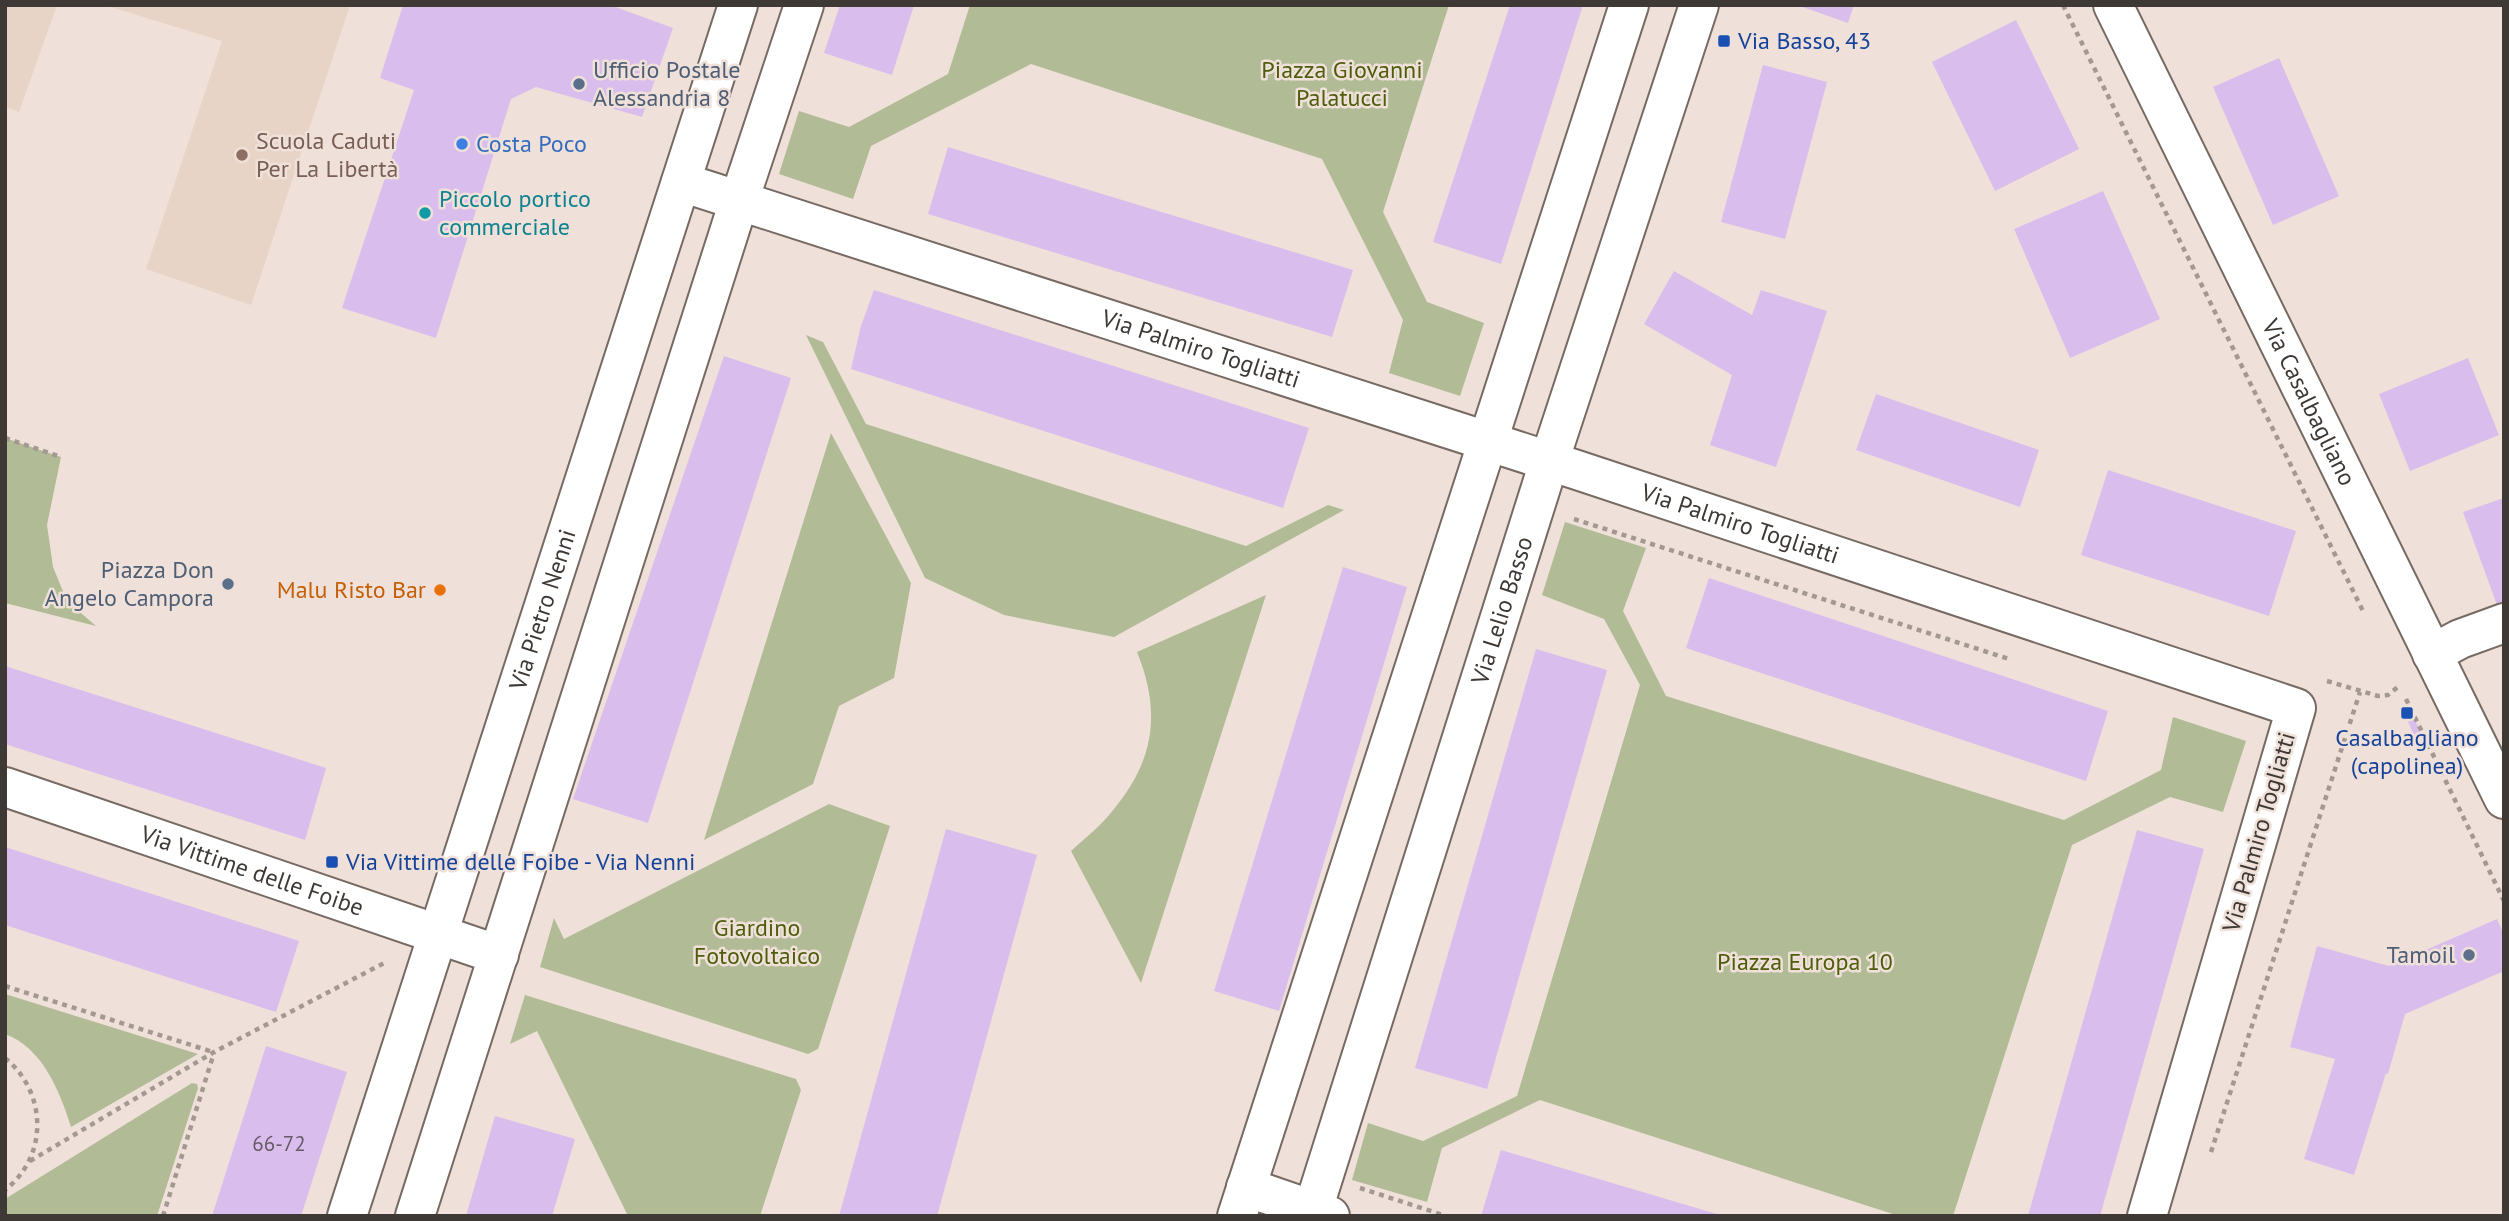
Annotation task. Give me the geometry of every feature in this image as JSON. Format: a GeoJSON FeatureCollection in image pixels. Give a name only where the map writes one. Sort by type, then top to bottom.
{"type":"FeatureCollection","features":[{"type":"Feature","properties":{"kind":"street","name":"Via Pietro Nenni"},"geometry":{"type":"LineString","coordinates":[[347,1216],[738,5]]}},
{"type":"Feature","properties":{"kind":"street"},"geometry":{"type":"LineString","coordinates":[[415,1216],[804,5]]}},
{"type":"Feature","properties":{"kind":"street"},"geometry":{"type":"LineString","coordinates":[[1318,1214],[1242,1202],[1629,5]]}},
{"type":"Feature","properties":{"kind":"street","name":"Via Lelio Basso"},"geometry":{"type":"LineString","coordinates":[[1318,1214],[1549,462],[1699,5]]}},
{"type":"Feature","properties":{"kind":"street","name":"Via Casalbagliano"},"geometry":{"type":"LineString","coordinates":[[2113,5],[2504,799]]}},
{"type":"Feature","properties":{"kind":"street","name":"Via Palmiro Togliatti"},"geometry":{"type":"LineString","coordinates":[[681,182],[1488,441],[2296,708],[2147,1216]]}},
{"type":"Feature","properties":{"kind":"street"},"geometry":{"type":"LineString","coordinates":[[2432,654],[2460,639],[2504,623]]}},
{"type":"Feature","properties":{"kind":"street","name":"Via Vittime delle Foibe"},"geometry":{"type":"LineString","coordinates":[[5,787],[499,955]]}},
{"type":"Feature","properties":{"kind":"path"},"geometry":{"type":"LineString","coordinates":[[2063,5],[2369,623]]}},
{"type":"Feature","properties":{"kind":"path"},"geometry":{"type":"LineString","coordinates":[[5,438],[61,457]]}},
{"type":"Feature","properties":{"kind":"path"},"geometry":{"type":"LineString","coordinates":[[1563,516],[2015,661]]}},
{"type":"Feature","properties":{"kind":"path"},"geometry":{"type":"LineString","coordinates":[[2393,673],[2504,901]]}},
{"type":"Feature","properties":{"kind":"path"},"geometry":{"type":"LineString","coordinates":[[2207,1163],[2360,692]]}},
{"type":"Feature","properties":{"kind":"path"},"geometry":{"type":"LineString","coordinates":[[30,1161],[214,1052],[389,961]]}},
{"type":"Feature","properties":{"kind":"path"},"geometry":{"type":"LineString","coordinates":[[5,986],[214,1052]]}},
{"type":"Feature","properties":{"kind":"path"},"geometry":{"type":"LineString","coordinates":[[163,1216],[214,1052]]}},
{"type":"Feature","properties":{"kind":"path"},"geometry":{"type":"LineString","coordinates":[[5,1058],[26,1080],[37,1106],[38,1134],[30,1161],[16,1181],[5,1190]]}},
{"type":"Feature","properties":{"kind":"shaded area"},"geometry":{"type":"Polygon","coordinates":[[[5,5],[57,5],[19,112],[5,107],[5,5]]]}},
{"type":"Feature","properties":{"kind":"shaded area","name":"Scuola Caduti Per La Libertà"},"geometry":{"type":"Polygon","coordinates":[[[104,5],[350,5],[251,305],[146,269],[222,41],[104,5]]]}},
{"type":"Feature","properties":{"kind":"green space","name":"Piazza Giovanni Palatucci"},"geometry":{"type":"Polygon","coordinates":[[[970,5],[1449,5],[1383,212],[1427,302],[1484,323],[1460,396],[1389,373],[1403,320],[1322,159],[1031,64],[871,146],[853,199],[779,174],[799,111],[849,127],[948,74],[970,5]]]}},
{"type":"Feature","properties":{"kind":"green space"},"geometry":{"type":"Polygon","coordinates":[[[806,335],[823,342],[866,424],[1246,546],[1328,505],[1344,510],[1114,637],[1004,615],[925,578],[806,335]]]}},
{"type":"Feature","properties":{"kind":"green space"},"geometry":{"type":"Polygon","coordinates":[[[831,433],[911,583],[894,678],[839,706],[813,784],[704,840],[831,433]]]}},
{"type":"Feature","properties":{"kind":"green space"},"geometry":{"type":"Polygon","coordinates":[[[5,438],[61,457],[47,525],[53,567],[67,601],[96,626],[5,603],[5,438]]]}},
{"type":"Feature","properties":{"kind":"green space","name":"Piazza Europa 10"},"geometry":{"type":"Polygon","coordinates":[[[1565,522],[1646,548],[1623,611],[1666,696],[2064,820],[2161,770],[2173,717],[2246,741],[2223,812],[2170,797],[2072,845],[1953,1216],[1899,1216],[1540,1100],[1442,1148],[1427,1202],[1352,1180],[1368,1123],[1423,1141],[1517,1096],[1640,685],[1604,619],[1542,595],[1565,522]]]}},
{"type":"Feature","properties":{"kind":"green space"},"geometry":{"type":"Polygon","coordinates":[[[1266,595],[1141,983],[1071,851],[1114,809],[1128,790],[1146,753],[1151,714],[1145,674],[1137,652],[1266,595]]]}},
{"type":"Feature","properties":{"kind":"green space","name":"Giardino Fotovoltaico"},"geometry":{"type":"Polygon","coordinates":[[[829,804],[890,826],[818,1049],[808,1054],[540,967],[554,918],[564,939],[829,804]]]}},
{"type":"Feature","properties":{"kind":"green space"},"geometry":{"type":"Polygon","coordinates":[[[5,994],[198,1054],[71,1127],[55,1086],[40,1060],[18,1041],[5,1034],[5,994]]]}},
{"type":"Feature","properties":{"kind":"green space"},"geometry":{"type":"Polygon","coordinates":[[[525,995],[796,1079],[801,1090],[760,1216],[628,1216],[537,1031],[510,1044],[525,995]]]}},
{"type":"Feature","properties":{"kind":"green space"},"geometry":{"type":"Polygon","coordinates":[[[192,1083],[197,1084],[198,1088],[157,1216],[5,1216],[5,1199],[192,1083]]]}},
{"type":"Feature","properties":{"kind":"building","name":"Piccolo portico commerciale"},"geometry":{"type":"Polygon","coordinates":[[[403,5],[610,5],[673,28],[642,117],[536,87],[511,99],[436,338],[342,308],[414,90],[380,78],[403,5]]]}},
{"type":"Feature","properties":{"kind":"building"},"geometry":{"type":"Polygon","coordinates":[[[840,5],[914,5],[892,75],[824,53],[840,5]]]}},
{"type":"Feature","properties":{"kind":"building"},"geometry":{"type":"Polygon","coordinates":[[[1510,5],[1583,5],[1501,264],[1433,242],[1510,5]]]}},
{"type":"Feature","properties":{"kind":"building"},"geometry":{"type":"Polygon","coordinates":[[[1797,5],[1854,5],[1848,23],[1797,5]]]}},
{"type":"Feature","properties":{"kind":"building"},"geometry":{"type":"Polygon","coordinates":[[[2016,20],[2079,149],[1995,191],[1932,62],[2016,20]]]}},
{"type":"Feature","properties":{"kind":"building"},"geometry":{"type":"Polygon","coordinates":[[[2279,58],[2339,196],[2273,225],[2213,87],[2279,58]]]}},
{"type":"Feature","properties":{"kind":"building"},"geometry":{"type":"Polygon","coordinates":[[[1763,65],[1827,82],[1785,239],[1721,222],[1763,65]]]}},
{"type":"Feature","properties":{"kind":"building"},"geometry":{"type":"Polygon","coordinates":[[[948,147],[1353,270],[1332,337],[928,214],[948,147]]]}},
{"type":"Feature","properties":{"kind":"building"},"geometry":{"type":"Polygon","coordinates":[[[2103,191],[2160,319],[2070,358],[2014,229],[2103,191]]]}},
{"type":"Feature","properties":{"kind":"building"},"geometry":{"type":"Polygon","coordinates":[[[1674,271],[1752,315],[1761,290],[1827,311],[1776,467],[1710,445],[1732,375],[1644,324],[1674,271]]]}},
{"type":"Feature","properties":{"kind":"building"},"geometry":{"type":"Polygon","coordinates":[[[874,290],[1309,428],[1283,508],[851,369],[861,326],[874,290]]]}},
{"type":"Feature","properties":{"kind":"building"},"geometry":{"type":"Polygon","coordinates":[[[724,356],[791,378],[648,823],[573,799],[724,356]]]}},
{"type":"Feature","properties":{"kind":"building"},"geometry":{"type":"Polygon","coordinates":[[[2468,358],[2499,435],[2410,471],[2379,394],[2468,358]]]}},
{"type":"Feature","properties":{"kind":"building"},"geometry":{"type":"Polygon","coordinates":[[[1876,394],[2039,450],[2020,507],[1856,450],[1876,394]]]}},
{"type":"Feature","properties":{"kind":"building"},"geometry":{"type":"Polygon","coordinates":[[[2108,470],[2296,531],[2269,616],[2081,555],[2108,470]]]}},
{"type":"Feature","properties":{"kind":"building"},"geometry":{"type":"Polygon","coordinates":[[[2504,498],[2504,615],[2501,616],[2463,512],[2504,498]]]}},
{"type":"Feature","properties":{"kind":"building"},"geometry":{"type":"Polygon","coordinates":[[[1343,567],[1407,587],[1279,1011],[1214,991],[1343,567]]]}},
{"type":"Feature","properties":{"kind":"building"},"geometry":{"type":"Polygon","coordinates":[[[1709,578],[2108,711],[2086,781],[1686,648],[1709,578]]]}},
{"type":"Feature","properties":{"kind":"building"},"geometry":{"type":"Polygon","coordinates":[[[1536,649],[1607,670],[1487,1089],[1415,1068],[1536,649]]]}},
{"type":"Feature","properties":{"kind":"building"},"geometry":{"type":"Polygon","coordinates":[[[5,666],[326,768],[305,840],[5,744],[5,666]]]}},
{"type":"Feature","properties":{"kind":"building"},"geometry":{"type":"Polygon","coordinates":[[[2412,714],[2420,731],[2414,735],[2406,717],[2412,714]]]}},
{"type":"Feature","properties":{"kind":"building"},"geometry":{"type":"Polygon","coordinates":[[[946,829],[1037,855],[937,1216],[839,1216],[946,829]]]}},
{"type":"Feature","properties":{"kind":"building"},"geometry":{"type":"Polygon","coordinates":[[[2137,830],[2204,849],[2100,1216],[2028,1216],[2137,830]]]}},
{"type":"Feature","properties":{"kind":"building"},"geometry":{"type":"Polygon","coordinates":[[[5,847],[299,941],[276,1012],[5,925],[5,847]]]}},
{"type":"Feature","properties":{"kind":"building"},"geometry":{"type":"Polygon","coordinates":[[[2497,919],[2504,935],[2504,971],[2405,1014],[2354,1175],[2304,1159],[2335,1059],[2290,1047],[2317,946],[2389,966],[2497,919]]]}},
{"type":"Feature","properties":{"kind":"building"},"geometry":{"type":"Polygon","coordinates":[[[266,1046],[347,1072],[301,1216],[212,1216],[266,1046]]]}},
{"type":"Feature","properties":{"kind":"building"},"geometry":{"type":"Polygon","coordinates":[[[495,1116],[575,1139],[552,1216],[466,1216],[495,1116]]]}},
{"type":"Feature","properties":{"kind":"building"},"geometry":{"type":"Polygon","coordinates":[[[1501,1150],[1720,1215],[1720,1216],[1481,1216],[1501,1150]]]}},
{"type":"Feature","properties":{"kind":"place","name":"Via Basso, 43"},"geometry":{"type":"Point","coordinates":[1724,41]}},
{"type":"Feature","properties":{"kind":"place","name":"Ufficio Postale Alessandria 8"},"geometry":{"type":"Point","coordinates":[579,84]}},
{"type":"Feature","properties":{"kind":"place","name":"Costa Poco"},"geometry":{"type":"Point","coordinates":[462,144]}},
{"type":"Feature","properties":{"kind":"place","name":"Scuola Caduti Per La Libertà"},"geometry":{"type":"Point","coordinates":[242,155]}},
{"type":"Feature","properties":{"kind":"place","name":"Piccolo portico commerciale"},"geometry":{"type":"Point","coordinates":[425,213]}},
{"type":"Feature","properties":{"kind":"place","name":"Piazza Don Angelo Campora"},"geometry":{"type":"Point","coordinates":[228,584]}},
{"type":"Feature","properties":{"kind":"place","name":"Malu Risto Bar"},"geometry":{"type":"Point","coordinates":[440,590]}},
{"type":"Feature","properties":{"kind":"place","name":"Casalbagliano (capolinea)"},"geometry":{"type":"Point","coordinates":[2407,713]}},
{"type":"Feature","properties":{"kind":"place","name":"Via Vittime delle Foibe - Via Nenni"},"geometry":{"type":"Point","coordinates":[332,862]}},
{"type":"Feature","properties":{"kind":"place","name":"Tamoil"},"geometry":{"type":"Point","coordinates":[2469,955]}}]}
